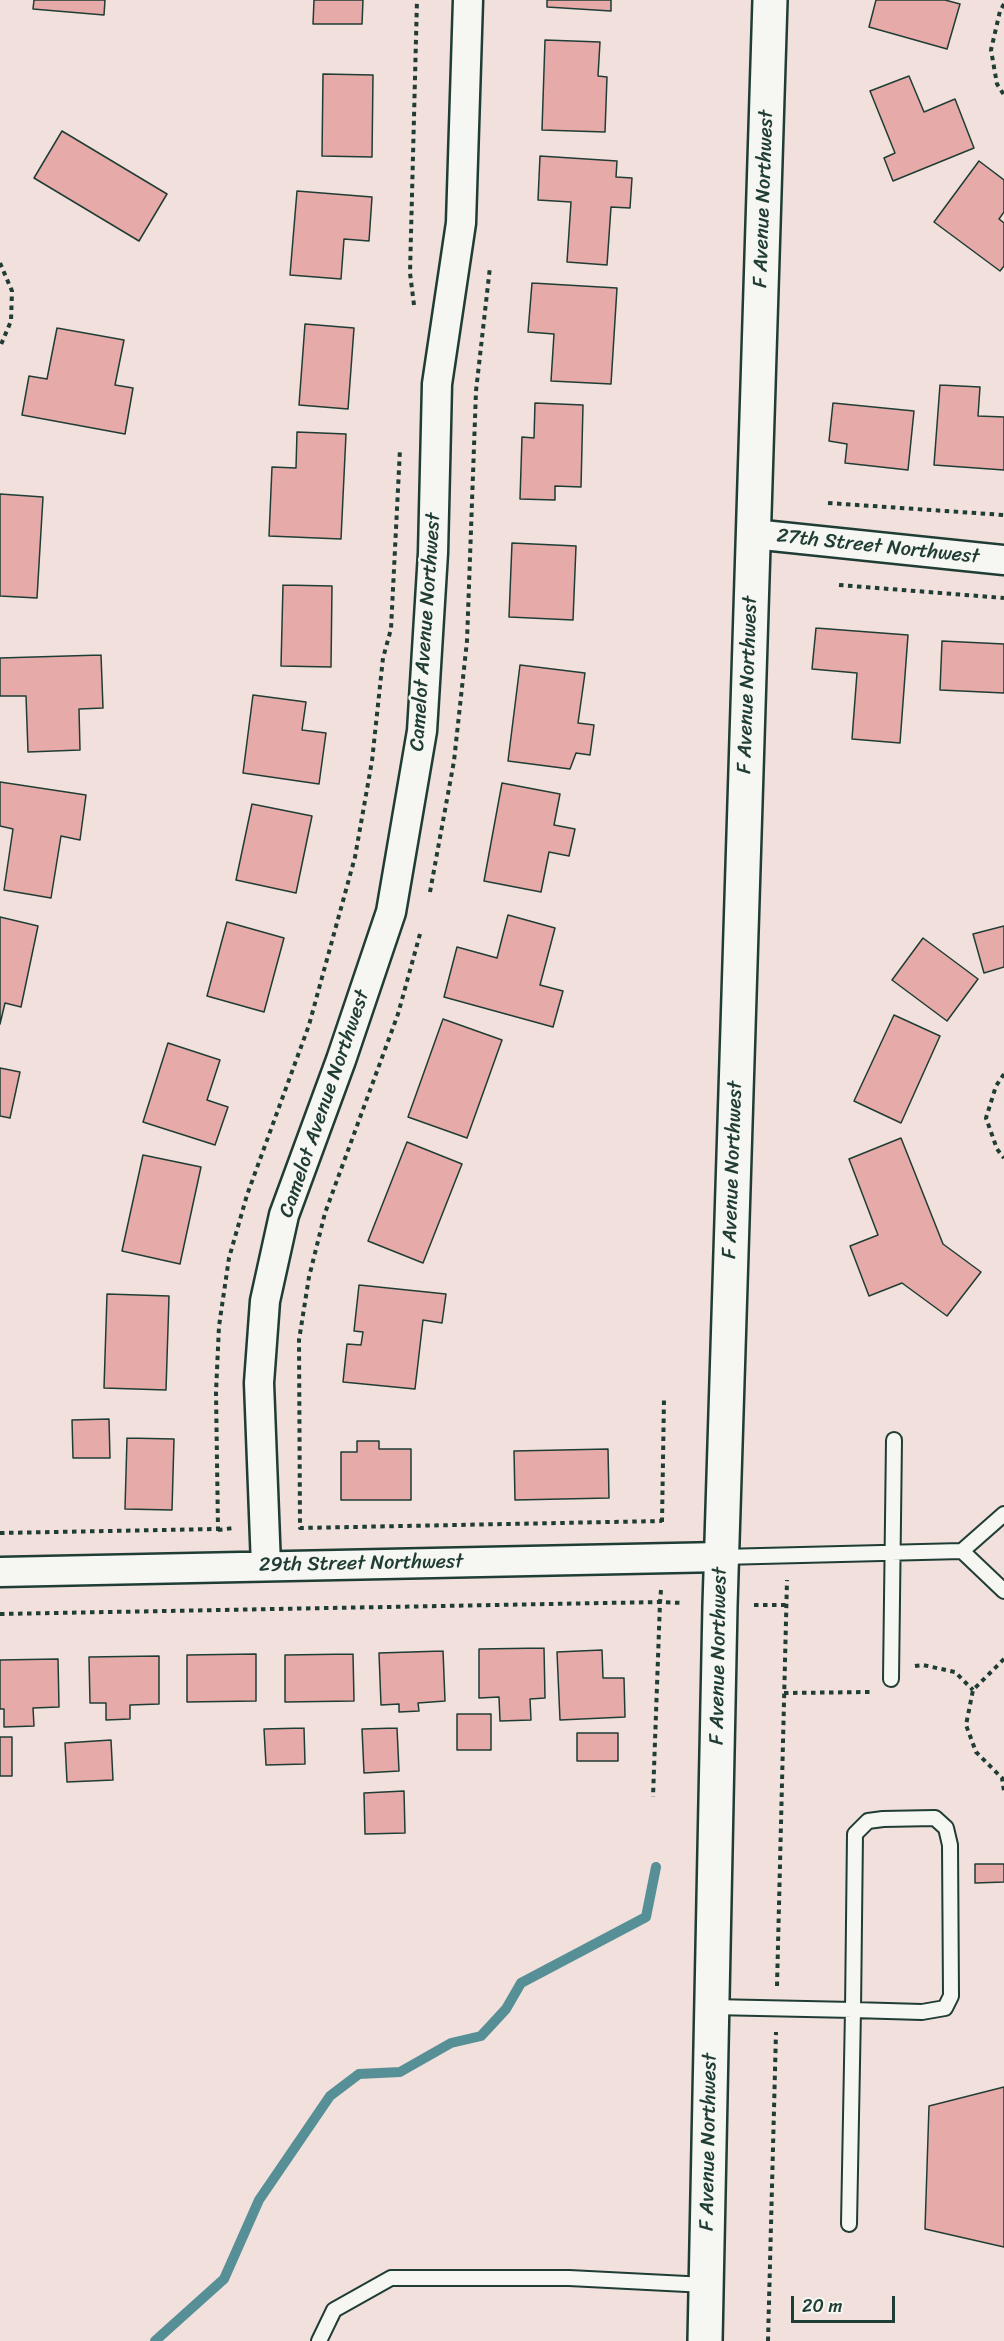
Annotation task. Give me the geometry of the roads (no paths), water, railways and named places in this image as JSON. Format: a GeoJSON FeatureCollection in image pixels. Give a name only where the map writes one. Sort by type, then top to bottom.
{"type":"FeatureCollection","features":[{"type":"Feature","properties":{"kind":"main road","name":"F Avenue Northwest"},"geometry":{"type":"LineString","coordinates":[[705,2341],[722,1557],[770,0]]}},
{"type":"Feature","properties":{"kind":"street","name":"Camelot Avenue Northwest"},"geometry":{"type":"LineString","coordinates":[[266,1566],[259,1383],[265,1302],[284,1215],[341,1060],[391,912],[422,731],[433,553],[437,384],[461,223],[468,0]]}},
{"type":"Feature","properties":{"kind":"street","name":"27th Street Northwest"},"geometry":{"type":"LineString","coordinates":[[753,534],[1004,560]]}},
{"type":"Feature","properties":{"kind":"street","name":"29th Street Northwest"},"geometry":{"type":"LineString","coordinates":[[0,1572],[722,1557]]}},
{"type":"Feature","properties":{"kind":"lane"},"geometry":{"type":"LineString","coordinates":[[891,1679],[894,1440]]}},
{"type":"Feature","properties":{"kind":"lane"},"geometry":{"type":"LineString","coordinates":[[722,1557],[962,1551],[1004,1514]]}},
{"type":"Feature","properties":{"kind":"lane"},"geometry":{"type":"LineString","coordinates":[[962,1551],[1004,1591]]}},
{"type":"Feature","properties":{"kind":"lane"},"geometry":{"type":"LineString","coordinates":[[712,2007],[776,2008],[853,2010],[922,2012],[945,2008],[951,1996],[950,1845],[946,1828],[935,1818],[868,1821],[855,1834],[853,2010],[849,2224]]}},
{"type":"Feature","properties":{"kind":"lane"},"geometry":{"type":"LineString","coordinates":[[319,2341],[334,2310],[391,2278],[569,2278],[706,2284]]}},
{"type":"Feature","properties":{"kind":"waterway"},"geometry":{"type":"LineString","coordinates":[[155,2341],[224,2279],[259,2200],[330,2096],[359,2074],[400,2072],[451,2043],[481,2036],[506,2009],[521,1983],[646,1917],[656,1867]]}}]}
